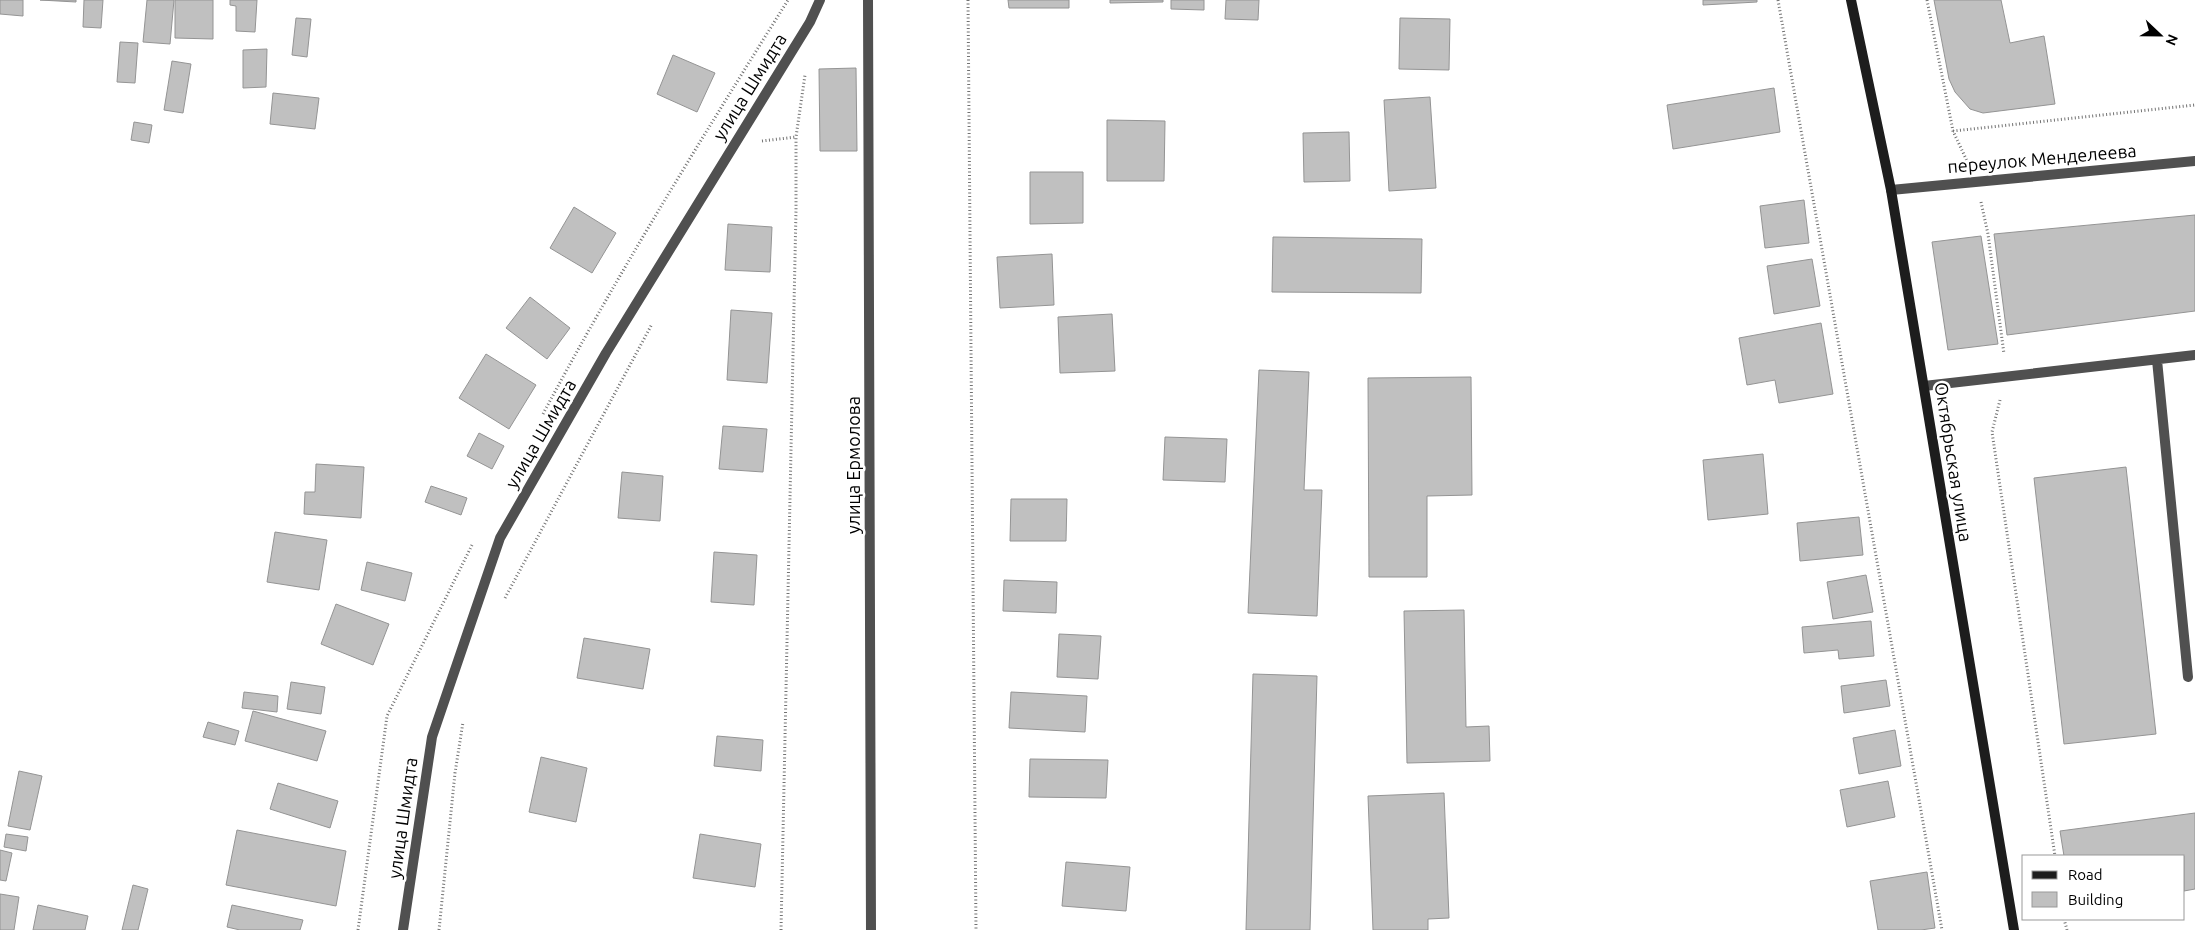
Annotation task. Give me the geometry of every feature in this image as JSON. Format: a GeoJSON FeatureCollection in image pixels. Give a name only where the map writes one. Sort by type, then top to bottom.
{"type":"FeatureCollection","features":[{"type":"Feature","properties":{"kind":"main road","name":"Октябрьская улица"},"geometry":{"type":"LineString","coordinates":[[1851,0],[1891,190],[2014,930]]}},
{"type":"Feature","properties":{"kind":"street","name":"улица Шмидта"},"geometry":{"type":"LineString","coordinates":[[403,930],[432,737],[500,538],[606,353],[810,22],[820,0]]}},
{"type":"Feature","properties":{"kind":"street","name":"улица Ермолова"},"geometry":{"type":"LineString","coordinates":[[868,0],[871,930]]}},
{"type":"Feature","properties":{"kind":"street","name":"переулок Менделеева"},"geometry":{"type":"LineString","coordinates":[[1891,190],[2195,161]]}},
{"type":"Feature","properties":{"kind":"street"},"geometry":{"type":"LineString","coordinates":[[1924,386],[2195,356]]}},
{"type":"Feature","properties":{"kind":"street"},"geometry":{"type":"LineString","coordinates":[[2157,360],[2188,677]]}},
{"type":"Feature","properties":{"kind":"path"},"geometry":{"type":"LineString","coordinates":[[968,0],[976,930]]}},
{"type":"Feature","properties":{"kind":"path"},"geometry":{"type":"LineString","coordinates":[[1778,0],[1942,930]]}},
{"type":"Feature","properties":{"kind":"path"},"geometry":{"type":"LineString","coordinates":[[1927,0],[1953,131],[1977,182],[1988,234],[2003,336],[2006,377],[1992,432],[2055,855]]}},
{"type":"Feature","properties":{"kind":"path"},"geometry":{"type":"LineString","coordinates":[[780,930],[796,137],[805,74]]}},
{"type":"Feature","properties":{"kind":"path"},"geometry":{"type":"LineString","coordinates":[[1953,131],[2195,104]]}},
{"type":"Feature","properties":{"kind":"path"},"geometry":{"type":"LineString","coordinates":[[760,141],[796,137]]}},
{"type":"Feature","properties":{"kind":"path"},"geometry":{"type":"LineString","coordinates":[[504,600],[653,323]]}},
{"type":"Feature","properties":{"kind":"path"},"geometry":{"type":"LineString","coordinates":[[439,930],[455,773],[463,717]]}},
{"type":"Feature","properties":{"kind":"building"},"geometry":{"type":"Polygon","coordinates":[[[0,0],[23,0],[23,16],[0,14],[0,0]]]}},
{"type":"Feature","properties":{"kind":"building"},"geometry":{"type":"Polygon","coordinates":[[[40,0],[76,0],[76,2],[40,0]]]}},
{"type":"Feature","properties":{"kind":"building"},"geometry":{"type":"Polygon","coordinates":[[[84,0],[103,0],[101,28],[83,27],[84,0]]]}},
{"type":"Feature","properties":{"kind":"building"},"geometry":{"type":"Polygon","coordinates":[[[147,0],[174,0],[170,44],[143,42],[147,0]]]}},
{"type":"Feature","properties":{"kind":"building"},"geometry":{"type":"Polygon","coordinates":[[[175,0],[213,0],[213,39],[175,38],[175,0]]]}},
{"type":"Feature","properties":{"kind":"building"},"geometry":{"type":"Polygon","coordinates":[[[230,0],[257,0],[255,32],[236,31],[236,6],[230,5],[230,0]]]}},
{"type":"Feature","properties":{"kind":"building"},"geometry":{"type":"Polygon","coordinates":[[[1008,0],[1069,0],[1069,8],[1009,8],[1008,0]]]}},
{"type":"Feature","properties":{"kind":"building"},"geometry":{"type":"Polygon","coordinates":[[[1110,0],[1163,0],[1163,2],[1110,3],[1110,0]]]}},
{"type":"Feature","properties":{"kind":"building"},"geometry":{"type":"Polygon","coordinates":[[[1171,0],[1204,0],[1204,10],[1171,9],[1171,0]]]}},
{"type":"Feature","properties":{"kind":"building"},"geometry":{"type":"Polygon","coordinates":[[[1226,0],[1259,0],[1258,20],[1225,19],[1226,0]]]}},
{"type":"Feature","properties":{"kind":"building"},"geometry":{"type":"Polygon","coordinates":[[[1703,0],[1757,0],[1757,2],[1703,5],[1703,0]]]}},
{"type":"Feature","properties":{"kind":"building"},"geometry":{"type":"Polygon","coordinates":[[[1934,0],[2001,0],[2010,43],[2044,36],[2055,104],[1983,113],[1970,109],[1955,92],[1949,79],[1934,0]]]}},
{"type":"Feature","properties":{"kind":"building"},"geometry":{"type":"Polygon","coordinates":[[[296,18],[311,19],[307,57],[292,55],[296,18]]]}},
{"type":"Feature","properties":{"kind":"building"},"geometry":{"type":"Polygon","coordinates":[[[1400,18],[1450,19],[1449,70],[1399,69],[1400,18]]]}},
{"type":"Feature","properties":{"kind":"building"},"geometry":{"type":"Polygon","coordinates":[[[120,42],[138,43],[135,83],[117,82],[120,42]]]}},
{"type":"Feature","properties":{"kind":"building"},"geometry":{"type":"Polygon","coordinates":[[[267,49],[266,87],[243,88],[243,50],[267,49]]]}},
{"type":"Feature","properties":{"kind":"building"},"geometry":{"type":"Polygon","coordinates":[[[673,55],[715,73],[697,112],[657,94],[673,55]]]}},
{"type":"Feature","properties":{"kind":"building"},"geometry":{"type":"Polygon","coordinates":[[[172,61],[191,64],[183,113],[164,110],[172,61]]]}},
{"type":"Feature","properties":{"kind":"building"},"geometry":{"type":"Polygon","coordinates":[[[856,68],[857,151],[820,151],[819,69],[856,68]]]}},
{"type":"Feature","properties":{"kind":"building"},"geometry":{"type":"Polygon","coordinates":[[[1774,88],[1780,132],[1673,149],[1667,105],[1774,88]]]}},
{"type":"Feature","properties":{"kind":"building"},"geometry":{"type":"Polygon","coordinates":[[[273,93],[319,98],[315,129],[270,124],[273,93]]]}},
{"type":"Feature","properties":{"kind":"building"},"geometry":{"type":"Polygon","coordinates":[[[1430,97],[1436,188],[1389,191],[1384,100],[1430,97]]]}},
{"type":"Feature","properties":{"kind":"building"},"geometry":{"type":"Polygon","coordinates":[[[1107,120],[1165,121],[1164,181],[1107,181],[1107,120]]]}},
{"type":"Feature","properties":{"kind":"building"},"geometry":{"type":"Polygon","coordinates":[[[134,122],[152,125],[149,143],[131,140],[134,122]]]}},
{"type":"Feature","properties":{"kind":"building"},"geometry":{"type":"Polygon","coordinates":[[[1349,132],[1350,181],[1304,182],[1303,133],[1349,132]]]}},
{"type":"Feature","properties":{"kind":"building"},"geometry":{"type":"Polygon","coordinates":[[[1030,172],[1083,172],[1083,223],[1030,224],[1030,172]]]}},
{"type":"Feature","properties":{"kind":"building"},"geometry":{"type":"Polygon","coordinates":[[[1804,200],[1809,243],[1765,248],[1760,206],[1804,200]]]}},
{"type":"Feature","properties":{"kind":"building"},"geometry":{"type":"Polygon","coordinates":[[[574,207],[616,233],[592,273],[550,248],[574,207]]]}},
{"type":"Feature","properties":{"kind":"building"},"geometry":{"type":"Polygon","coordinates":[[[2195,215],[2195,311],[2007,335],[1994,234],[2195,215]]]}},
{"type":"Feature","properties":{"kind":"building"},"geometry":{"type":"Polygon","coordinates":[[[728,224],[772,227],[770,272],[725,270],[728,224]]]}},
{"type":"Feature","properties":{"kind":"building"},"geometry":{"type":"Polygon","coordinates":[[[1981,236],[1998,344],[1948,350],[1932,242],[1981,236]]]}},
{"type":"Feature","properties":{"kind":"building"},"geometry":{"type":"Polygon","coordinates":[[[1273,237],[1422,239],[1421,293],[1272,292],[1273,237]]]}},
{"type":"Feature","properties":{"kind":"building"},"geometry":{"type":"Polygon","coordinates":[[[1052,254],[1054,305],[1000,308],[997,257],[1052,254]]]}},
{"type":"Feature","properties":{"kind":"building"},"geometry":{"type":"Polygon","coordinates":[[[1812,259],[1820,306],[1774,314],[1767,266],[1812,259]]]}},
{"type":"Feature","properties":{"kind":"building"},"geometry":{"type":"Polygon","coordinates":[[[530,297],[570,328],[547,359],[506,328],[530,297]]]}},
{"type":"Feature","properties":{"kind":"building"},"geometry":{"type":"Polygon","coordinates":[[[731,310],[772,313],[767,383],[727,380],[731,310]]]}},
{"type":"Feature","properties":{"kind":"building"},"geometry":{"type":"Polygon","coordinates":[[[1112,314],[1115,371],[1060,373],[1058,317],[1112,314]]]}},
{"type":"Feature","properties":{"kind":"building"},"geometry":{"type":"Polygon","coordinates":[[[1821,323],[1833,394],[1779,403],[1775,380],[1747,385],[1739,338],[1821,323]]]}},
{"type":"Feature","properties":{"kind":"building"},"geometry":{"type":"Polygon","coordinates":[[[486,354],[536,385],[509,429],[459,398],[486,354]]]}},
{"type":"Feature","properties":{"kind":"building"},"geometry":{"type":"Polygon","coordinates":[[[1259,370],[1309,372],[1304,490],[1322,490],[1317,616],[1248,613],[1259,370]]]}},
{"type":"Feature","properties":{"kind":"building"},"geometry":{"type":"Polygon","coordinates":[[[1471,377],[1472,495],[1427,496],[1427,577],[1369,577],[1368,378],[1471,377]]]}},
{"type":"Feature","properties":{"kind":"building"},"geometry":{"type":"Polygon","coordinates":[[[723,426],[767,429],[763,472],[719,469],[723,426]]]}},
{"type":"Feature","properties":{"kind":"building"},"geometry":{"type":"Polygon","coordinates":[[[479,433],[504,446],[492,469],[467,456],[479,433]]]}},
{"type":"Feature","properties":{"kind":"building"},"geometry":{"type":"Polygon","coordinates":[[[1165,437],[1227,439],[1225,482],[1163,480],[1165,437]]]}},
{"type":"Feature","properties":{"kind":"building"},"geometry":{"type":"Polygon","coordinates":[[[1763,454],[1768,514],[1708,520],[1703,460],[1763,454]]]}},
{"type":"Feature","properties":{"kind":"building"},"geometry":{"type":"Polygon","coordinates":[[[316,464],[364,467],[361,518],[304,514],[305,492],[315,492],[316,464]]]}},
{"type":"Feature","properties":{"kind":"building"},"geometry":{"type":"Polygon","coordinates":[[[2126,467],[2156,734],[2064,744],[2034,478],[2126,467]]]}},
{"type":"Feature","properties":{"kind":"building"},"geometry":{"type":"Polygon","coordinates":[[[622,472],[663,476],[660,521],[618,518],[622,472]]]}},
{"type":"Feature","properties":{"kind":"building"},"geometry":{"type":"Polygon","coordinates":[[[431,486],[467,498],[461,515],[425,502],[431,486]]]}},
{"type":"Feature","properties":{"kind":"building"},"geometry":{"type":"Polygon","coordinates":[[[1011,499],[1067,499],[1066,541],[1010,541],[1011,499]]]}},
{"type":"Feature","properties":{"kind":"building"},"geometry":{"type":"Polygon","coordinates":[[[1859,517],[1863,555],[1800,561],[1797,523],[1859,517]]]}},
{"type":"Feature","properties":{"kind":"building"},"geometry":{"type":"Polygon","coordinates":[[[275,532],[327,540],[319,590],[267,582],[275,532]]]}},
{"type":"Feature","properties":{"kind":"building"},"geometry":{"type":"Polygon","coordinates":[[[714,552],[757,555],[754,605],[711,602],[714,552]]]}},
{"type":"Feature","properties":{"kind":"building"},"geometry":{"type":"Polygon","coordinates":[[[367,562],[412,573],[405,601],[361,590],[367,562]]]}},
{"type":"Feature","properties":{"kind":"building"},"geometry":{"type":"Polygon","coordinates":[[[1866,575],[1873,612],[1833,619],[1827,582],[1866,575]]]}},
{"type":"Feature","properties":{"kind":"building"},"geometry":{"type":"Polygon","coordinates":[[[1004,580],[1057,582],[1056,613],[1003,611],[1004,580]]]}},
{"type":"Feature","properties":{"kind":"building"},"geometry":{"type":"Polygon","coordinates":[[[336,604],[389,624],[373,665],[321,644],[336,604]]]}},
{"type":"Feature","properties":{"kind":"building"},"geometry":{"type":"Polygon","coordinates":[[[1464,610],[1466,727],[1489,726],[1490,761],[1407,763],[1404,611],[1464,610]]]}},
{"type":"Feature","properties":{"kind":"building"},"geometry":{"type":"Polygon","coordinates":[[[1871,621],[1874,656],[1839,659],[1838,650],[1804,653],[1802,627],[1871,621]]]}},
{"type":"Feature","properties":{"kind":"building"},"geometry":{"type":"Polygon","coordinates":[[[1059,634],[1101,636],[1098,679],[1057,677],[1059,634]]]}},
{"type":"Feature","properties":{"kind":"building"},"geometry":{"type":"Polygon","coordinates":[[[584,638],[650,649],[643,689],[577,678],[584,638]]]}},
{"type":"Feature","properties":{"kind":"building"},"geometry":{"type":"Polygon","coordinates":[[[1253,674],[1317,676],[1310,930],[1246,930],[1253,674]]]}},
{"type":"Feature","properties":{"kind":"building"},"geometry":{"type":"Polygon","coordinates":[[[1886,680],[1890,706],[1844,713],[1841,686],[1886,680]]]}},
{"type":"Feature","properties":{"kind":"building"},"geometry":{"type":"Polygon","coordinates":[[[291,682],[325,687],[321,714],[287,709],[291,682]]]}},
{"type":"Feature","properties":{"kind":"building"},"geometry":{"type":"Polygon","coordinates":[[[244,692],[278,696],[277,712],[242,708],[244,692]]]}},
{"type":"Feature","properties":{"kind":"building"},"geometry":{"type":"Polygon","coordinates":[[[1011,692],[1087,696],[1085,732],[1009,728],[1011,692]]]}},
{"type":"Feature","properties":{"kind":"building"},"geometry":{"type":"Polygon","coordinates":[[[253,711],[326,731],[317,761],[245,741],[253,711]]]}},
{"type":"Feature","properties":{"kind":"building"},"geometry":{"type":"Polygon","coordinates":[[[208,722],[239,731],[235,745],[203,737],[208,722]]]}},
{"type":"Feature","properties":{"kind":"building"},"geometry":{"type":"Polygon","coordinates":[[[1895,730],[1901,766],[1859,774],[1853,738],[1895,730]]]}},
{"type":"Feature","properties":{"kind":"building"},"geometry":{"type":"Polygon","coordinates":[[[717,736],[763,740],[761,771],[714,766],[717,736]]]}},
{"type":"Feature","properties":{"kind":"building"},"geometry":{"type":"Polygon","coordinates":[[[541,757],[587,768],[576,822],[529,812],[541,757]]]}},
{"type":"Feature","properties":{"kind":"building"},"geometry":{"type":"Polygon","coordinates":[[[1030,759],[1108,760],[1106,798],[1029,797],[1030,759]]]}},
{"type":"Feature","properties":{"kind":"building"},"geometry":{"type":"Polygon","coordinates":[[[19,771],[42,776],[30,830],[8,826],[19,771]]]}},
{"type":"Feature","properties":{"kind":"building"},"geometry":{"type":"Polygon","coordinates":[[[1888,781],[1895,817],[1847,827],[1840,790],[1888,781]]]}},
{"type":"Feature","properties":{"kind":"building"},"geometry":{"type":"Polygon","coordinates":[[[278,783],[338,801],[330,828],[270,809],[278,783]]]}},
{"type":"Feature","properties":{"kind":"building"},"geometry":{"type":"Polygon","coordinates":[[[1444,793],[1449,918],[1428,919],[1428,930],[1373,930],[1368,796],[1444,793]]]}},
{"type":"Feature","properties":{"kind":"building"},"geometry":{"type":"Polygon","coordinates":[[[2195,813],[2195,889],[2185,891],[2185,855],[2064,855],[2060,831],[2195,813]]]}},
{"type":"Feature","properties":{"kind":"building"},"geometry":{"type":"Polygon","coordinates":[[[237,830],[346,851],[336,906],[226,885],[237,830]]]}},
{"type":"Feature","properties":{"kind":"building"},"geometry":{"type":"Polygon","coordinates":[[[6,834],[28,837],[26,851],[4,847],[6,834]]]}},
{"type":"Feature","properties":{"kind":"building"},"geometry":{"type":"Polygon","coordinates":[[[700,834],[761,844],[755,887],[693,878],[700,834]]]}},
{"type":"Feature","properties":{"kind":"building"},"geometry":{"type":"Polygon","coordinates":[[[0,850],[12,853],[6,881],[0,880],[0,850]]]}},
{"type":"Feature","properties":{"kind":"building"},"geometry":{"type":"Polygon","coordinates":[[[1066,862],[1130,867],[1126,911],[1062,906],[1066,862]]]}},
{"type":"Feature","properties":{"kind":"building"},"geometry":{"type":"Polygon","coordinates":[[[1927,872],[1935,928],[1921,930],[1878,930],[1870,881],[1927,872]]]}},
{"type":"Feature","properties":{"kind":"building"},"geometry":{"type":"Polygon","coordinates":[[[133,885],[148,889],[138,930],[122,930],[133,885]]]}},
{"type":"Feature","properties":{"kind":"building"},"geometry":{"type":"Polygon","coordinates":[[[0,894],[19,897],[14,930],[0,930],[0,894]]]}},
{"type":"Feature","properties":{"kind":"building"},"geometry":{"type":"Polygon","coordinates":[[[38,905],[88,916],[85,930],[33,930],[38,905]]]}},
{"type":"Feature","properties":{"kind":"building"},"geometry":{"type":"Polygon","coordinates":[[[232,905],[303,920],[300,930],[240,930],[227,927],[232,905]]]}}]}
